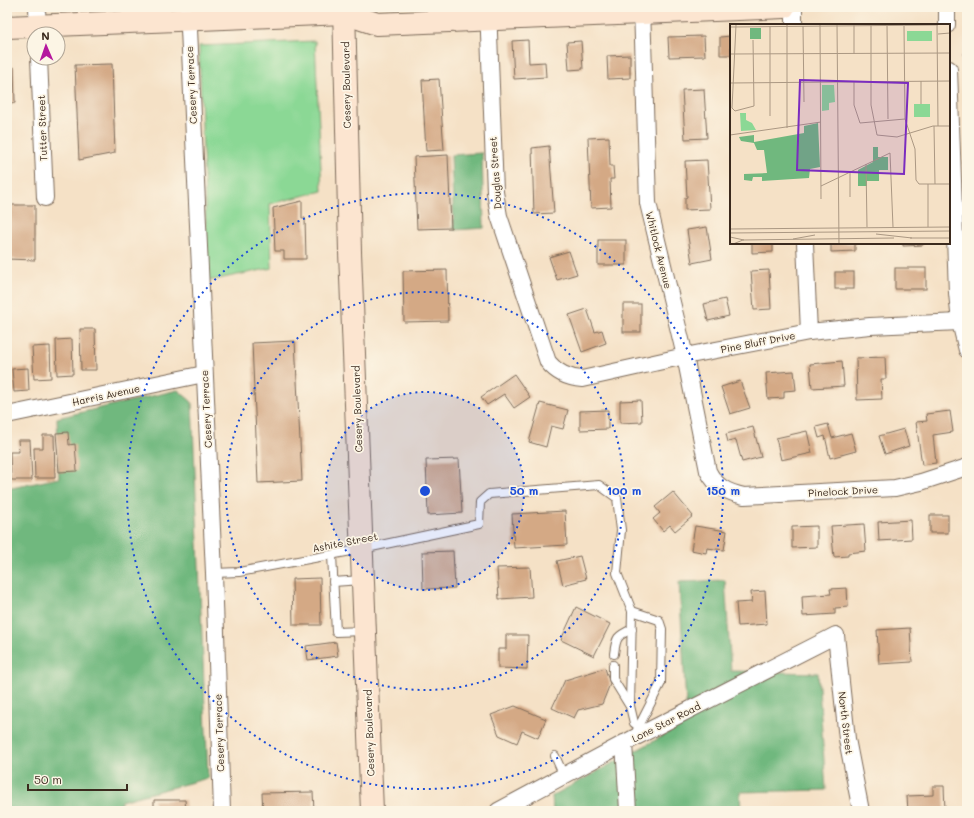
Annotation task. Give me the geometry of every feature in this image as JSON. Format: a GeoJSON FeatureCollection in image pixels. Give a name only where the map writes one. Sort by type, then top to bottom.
{"type":"FeatureCollection","features":[{"type":"Feature","properties":{"kind":"main road"},"geometry":{"type":"LineString","coordinates":[[7,27],[37,22],[188,13],[349,9],[376,24],[488,13],[784,7]]}},
{"type":"Feature","properties":{"kind":"main road","name":"Cesery Boulevard"},"geometry":{"type":"LineString","coordinates":[[349,9],[350,252],[372,811]]}},
{"type":"Feature","properties":{"kind":"street"},"geometry":{"type":"LineString","coordinates":[[794,7],[794,24]]}},
{"type":"Feature","properties":{"kind":"street"},"geometry":{"type":"LineString","coordinates":[[947,7],[948,24]]}},
{"type":"Feature","properties":{"kind":"street","name":"Whitlock Avenue"},"geometry":{"type":"LineString","coordinates":[[642,10],[648,204],[685,356],[708,471],[718,486]]}},
{"type":"Feature","properties":{"kind":"street","name":"Cesery Terrace"},"geometry":{"type":"LineString","coordinates":[[188,13],[214,573],[222,811]]}},
{"type":"Feature","properties":{"kind":"street","name":"Douglas Street"},"geometry":{"type":"LineString","coordinates":[[488,13],[495,192],[499,216],[548,362],[561,374]]}},
{"type":"Feature","properties":{"kind":"street","name":"Tutter Street"},"geometry":{"type":"LineString","coordinates":[[39,66],[45,198]]}},
{"type":"Feature","properties":{"kind":"street"},"geometry":{"type":"LineString","coordinates":[[950,97],[957,293],[960,322],[967,350]]}},
{"type":"Feature","properties":{"kind":"street"},"geometry":{"type":"LineString","coordinates":[[805,244],[809,332]]}},
{"type":"Feature","properties":{"kind":"street","name":"Pine Bluff Drive"},"geometry":{"type":"LineString","coordinates":[[561,374],[572,378],[582,379],[685,356],[809,332],[870,326],[960,322]]}},
{"type":"Feature","properties":{"kind":"street","name":"Harris Avenue"},"geometry":{"type":"LineString","coordinates":[[7,415],[204,374]]}},
{"type":"Feature","properties":{"kind":"street","name":"Pinelock Drive"},"geometry":{"type":"LineString","coordinates":[[718,486],[728,492],[744,496],[895,488],[921,482],[967,467]]}},
{"type":"Feature","properties":{"kind":"street","name":"Lone Star Road"},"geometry":{"type":"LineString","coordinates":[[498,811],[564,776],[633,733],[836,635]]}},
{"type":"Feature","properties":{"kind":"street","name":"North Street"},"geometry":{"type":"LineString","coordinates":[[836,635],[847,739],[861,811]]}},
{"type":"Feature","properties":{"kind":"street"},"geometry":{"type":"LineString","coordinates":[[628,811],[633,733]]}},
{"type":"Feature","properties":{"kind":"lane","name":"Ashite Street"},"geometry":{"type":"LineString","coordinates":[[214,573],[238,572],[332,555],[479,524],[480,502],[489,494],[599,485],[617,498],[621,530],[617,573],[632,611]]}},
{"type":"Feature","properties":{"kind":"lane"},"geometry":{"type":"LineString","coordinates":[[332,555],[336,632],[366,631]]}},
{"type":"Feature","properties":{"kind":"lane"},"geometry":{"type":"LineString","coordinates":[[333,582],[364,580]]}},
{"type":"Feature","properties":{"kind":"lane"},"geometry":{"type":"LineString","coordinates":[[632,611],[659,620],[662,629],[660,683],[633,733],[630,706],[632,611]]}},
{"type":"Feature","properties":{"kind":"lane"},"geometry":{"type":"LineString","coordinates":[[614,654],[616,639],[619,635],[632,629]]}},
{"type":"Feature","properties":{"kind":"lane"},"geometry":{"type":"LineString","coordinates":[[613,665],[613,679],[630,706]]}},
{"type":"Feature","properties":{"kind":"lane"},"geometry":{"type":"LineString","coordinates":[[555,756],[564,776]]}},
{"type":"Feature","properties":{"kind":"green space"},"geometry":{"type":"Polygon","coordinates":[[[315,41],[322,191],[270,204],[272,268],[208,281],[199,46],[315,41]]]}},
{"type":"Feature","properties":{"kind":"green space"},"geometry":{"type":"Polygon","coordinates":[[[482,153],[484,228],[454,230],[451,155],[482,153]]]}},
{"type":"Feature","properties":{"kind":"green space"},"geometry":{"type":"Polygon","coordinates":[[[178,390],[192,402],[208,778],[121,801],[120,811],[7,811],[7,489],[59,478],[57,418],[178,390]]]}},
{"type":"Feature","properties":{"kind":"green space"},"geometry":{"type":"Polygon","coordinates":[[[725,580],[731,671],[818,673],[826,790],[740,792],[741,811],[553,811],[552,796],[687,723],[679,582],[725,580]]]}},
{"type":"Feature","properties":{"kind":"building"},"geometry":{"type":"Polygon","coordinates":[[[704,36],[705,56],[669,57],[668,37],[704,36]]]}},
{"type":"Feature","properties":{"kind":"building"},"geometry":{"type":"Polygon","coordinates":[[[730,36],[730,55],[720,55],[720,37],[730,36]]]}},
{"type":"Feature","properties":{"kind":"building"},"geometry":{"type":"Polygon","coordinates":[[[528,40],[529,63],[545,62],[546,77],[514,79],[512,41],[528,40]]]}},
{"type":"Feature","properties":{"kind":"building"},"geometry":{"type":"Polygon","coordinates":[[[581,41],[583,69],[569,70],[567,42],[581,41]]]}},
{"type":"Feature","properties":{"kind":"building"},"geometry":{"type":"Polygon","coordinates":[[[964,53],[967,53],[967,85],[966,85],[964,53]]]}},
{"type":"Feature","properties":{"kind":"building"},"geometry":{"type":"Polygon","coordinates":[[[630,55],[630,78],[608,79],[607,56],[630,55]]]}},
{"type":"Feature","properties":{"kind":"building"},"geometry":{"type":"Polygon","coordinates":[[[112,64],[115,153],[79,160],[75,65],[112,64]]]}},
{"type":"Feature","properties":{"kind":"building"},"geometry":{"type":"Polygon","coordinates":[[[7,67],[14,67],[15,103],[7,104],[7,67]]]}},
{"type":"Feature","properties":{"kind":"building"},"geometry":{"type":"Polygon","coordinates":[[[439,79],[444,150],[426,151],[422,80],[439,79]]]}},
{"type":"Feature","properties":{"kind":"building"},"geometry":{"type":"Polygon","coordinates":[[[704,89],[707,138],[685,139],[682,90],[704,89]]]}},
{"type":"Feature","properties":{"kind":"building"},"geometry":{"type":"Polygon","coordinates":[[[609,137],[610,166],[613,166],[614,179],[610,179],[611,207],[591,208],[588,138],[609,137]]]}},
{"type":"Feature","properties":{"kind":"building"},"geometry":{"type":"Polygon","coordinates":[[[549,146],[554,213],[534,214],[532,148],[549,146]]]}},
{"type":"Feature","properties":{"kind":"building"},"geometry":{"type":"Polygon","coordinates":[[[448,155],[451,228],[417,229],[414,157],[448,155]]]}},
{"type":"Feature","properties":{"kind":"building"},"geometry":{"type":"Polygon","coordinates":[[[707,160],[710,209],[685,210],[685,198],[687,197],[685,161],[707,160]]]}},
{"type":"Feature","properties":{"kind":"building"},"geometry":{"type":"Polygon","coordinates":[[[302,201],[302,218],[305,218],[306,259],[284,259],[284,251],[275,251],[273,208],[302,201]]]}},
{"type":"Feature","properties":{"kind":"building"},"geometry":{"type":"Polygon","coordinates":[[[7,205],[35,205],[35,260],[7,259],[7,205]]]}},
{"type":"Feature","properties":{"kind":"building"},"geometry":{"type":"Polygon","coordinates":[[[707,227],[712,259],[692,263],[687,230],[707,227]]]}},
{"type":"Feature","properties":{"kind":"building"},"geometry":{"type":"Polygon","coordinates":[[[598,240],[626,240],[626,265],[598,265],[598,240]]]}},
{"type":"Feature","properties":{"kind":"building"},"geometry":{"type":"Polygon","coordinates":[[[752,244],[773,244],[773,252],[752,253],[752,244]]]}},
{"type":"Feature","properties":{"kind":"building"},"geometry":{"type":"Polygon","coordinates":[[[831,244],[855,244],[855,251],[831,252],[831,244]]]}},
{"type":"Feature","properties":{"kind":"building"},"geometry":{"type":"Polygon","coordinates":[[[903,244],[923,244],[923,245],[903,246],[903,244]]]}},
{"type":"Feature","properties":{"kind":"building"},"geometry":{"type":"Polygon","coordinates":[[[569,251],[577,274],[557,280],[549,257],[569,251]]]}},
{"type":"Feature","properties":{"kind":"building"},"geometry":{"type":"Polygon","coordinates":[[[895,268],[926,268],[926,289],[895,289],[895,268]]]}},
{"type":"Feature","properties":{"kind":"building"},"geometry":{"type":"Polygon","coordinates":[[[447,270],[448,321],[404,322],[403,271],[447,270]]]}},
{"type":"Feature","properties":{"kind":"building"},"geometry":{"type":"Polygon","coordinates":[[[769,270],[771,309],[754,310],[751,271],[769,270]]]}},
{"type":"Feature","properties":{"kind":"building"},"geometry":{"type":"Polygon","coordinates":[[[835,272],[854,272],[854,289],[835,289],[835,272]]]}},
{"type":"Feature","properties":{"kind":"building"},"geometry":{"type":"Polygon","coordinates":[[[725,299],[729,316],[708,321],[704,304],[725,299]]]}},
{"type":"Feature","properties":{"kind":"building"},"geometry":{"type":"Polygon","coordinates":[[[623,304],[641,304],[641,332],[623,332],[623,304]]]}},
{"type":"Feature","properties":{"kind":"building"},"geometry":{"type":"Polygon","coordinates":[[[587,309],[595,332],[602,330],[606,343],[582,352],[569,315],[587,309]]]}},
{"type":"Feature","properties":{"kind":"building"},"geometry":{"type":"Polygon","coordinates":[[[80,329],[95,329],[96,370],[81,370],[80,329]]]}},
{"type":"Feature","properties":{"kind":"building"},"geometry":{"type":"Polygon","coordinates":[[[72,339],[73,374],[57,375],[56,340],[72,339]]]}},
{"type":"Feature","properties":{"kind":"building"},"geometry":{"type":"Polygon","coordinates":[[[295,341],[302,481],[258,483],[252,343],[295,341]]]}},
{"type":"Feature","properties":{"kind":"building"},"geometry":{"type":"Polygon","coordinates":[[[50,346],[51,378],[34,379],[32,347],[50,346]]]}},
{"type":"Feature","properties":{"kind":"building"},"geometry":{"type":"Polygon","coordinates":[[[885,357],[886,379],[881,379],[882,399],[857,400],[856,358],[885,357]]]}},
{"type":"Feature","properties":{"kind":"building"},"geometry":{"type":"Polygon","coordinates":[[[842,361],[844,386],[812,388],[810,364],[842,361]]]}},
{"type":"Feature","properties":{"kind":"building"},"geometry":{"type":"Polygon","coordinates":[[[28,368],[29,391],[14,392],[12,369],[28,368]]]}},
{"type":"Feature","properties":{"kind":"building"},"geometry":{"type":"Polygon","coordinates":[[[794,371],[796,390],[784,391],[784,398],[768,399],[766,373],[794,371]]]}},
{"type":"Feature","properties":{"kind":"building"},"geometry":{"type":"Polygon","coordinates":[[[514,374],[530,397],[514,408],[504,394],[487,405],[481,397],[514,374]]]}},
{"type":"Feature","properties":{"kind":"building"},"geometry":{"type":"Polygon","coordinates":[[[740,381],[750,408],[730,414],[721,387],[740,381]]]}},
{"type":"Feature","properties":{"kind":"building"},"geometry":{"type":"Polygon","coordinates":[[[641,400],[642,422],[620,423],[620,401],[641,400]]]}},
{"type":"Feature","properties":{"kind":"building"},"geometry":{"type":"Polygon","coordinates":[[[540,403],[568,410],[563,429],[551,426],[546,447],[529,442],[540,403]]]}},
{"type":"Feature","properties":{"kind":"building"},"geometry":{"type":"Polygon","coordinates":[[[608,410],[608,429],[580,430],[580,411],[608,410]]]}},
{"type":"Feature","properties":{"kind":"building"},"geometry":{"type":"Polygon","coordinates":[[[950,411],[953,432],[933,435],[936,463],[922,465],[916,422],[927,421],[926,414],[950,411]]]}},
{"type":"Feature","properties":{"kind":"building"},"geometry":{"type":"Polygon","coordinates":[[[828,424],[832,438],[851,433],[856,451],[830,458],[825,436],[819,438],[816,427],[828,424]]]}},
{"type":"Feature","properties":{"kind":"building"},"geometry":{"type":"Polygon","coordinates":[[[753,427],[761,457],[742,462],[736,440],[728,442],[726,434],[753,427]]]}},
{"type":"Feature","properties":{"kind":"building"},"geometry":{"type":"Polygon","coordinates":[[[904,429],[909,446],[885,454],[879,436],[904,429]]]}},
{"type":"Feature","properties":{"kind":"building"},"geometry":{"type":"Polygon","coordinates":[[[807,431],[812,453],[781,460],[776,438],[807,431]]]}},
{"type":"Feature","properties":{"kind":"building"},"geometry":{"type":"Polygon","coordinates":[[[68,432],[69,445],[75,444],[77,471],[59,472],[56,433],[68,432]]]}},
{"type":"Feature","properties":{"kind":"building"},"geometry":{"type":"Polygon","coordinates":[[[43,435],[54,435],[55,478],[35,478],[34,448],[43,448],[43,435]]]}},
{"type":"Feature","properties":{"kind":"building"},"geometry":{"type":"Polygon","coordinates":[[[18,440],[30,440],[32,480],[11,480],[10,452],[19,452],[18,440]]]}},
{"type":"Feature","properties":{"kind":"building"},"geometry":{"type":"Polygon","coordinates":[[[459,459],[462,513],[428,515],[426,460],[459,459]]]}},
{"type":"Feature","properties":{"kind":"building"},"geometry":{"type":"Polygon","coordinates":[[[673,492],[693,516],[675,531],[670,525],[663,531],[653,519],[660,513],[655,507],[673,492]]]}},
{"type":"Feature","properties":{"kind":"building"},"geometry":{"type":"Polygon","coordinates":[[[565,511],[567,545],[514,548],[512,514],[565,511]]]}},
{"type":"Feature","properties":{"kind":"building"},"geometry":{"type":"Polygon","coordinates":[[[930,515],[948,515],[948,533],[930,533],[930,515]]]}},
{"type":"Feature","properties":{"kind":"building"},"geometry":{"type":"Polygon","coordinates":[[[911,520],[912,539],[879,541],[878,522],[911,520]]]}},
{"type":"Feature","properties":{"kind":"building"},"geometry":{"type":"Polygon","coordinates":[[[864,524],[866,551],[848,553],[848,556],[834,557],[831,526],[864,524]]]}},
{"type":"Feature","properties":{"kind":"building"},"geometry":{"type":"Polygon","coordinates":[[[695,526],[727,531],[724,550],[707,548],[706,553],[691,550],[695,526]]]}},
{"type":"Feature","properties":{"kind":"building"},"geometry":{"type":"Polygon","coordinates":[[[817,526],[817,547],[792,548],[792,527],[817,526]]]}},
{"type":"Feature","properties":{"kind":"building"},"geometry":{"type":"Polygon","coordinates":[[[453,551],[455,588],[423,589],[422,552],[453,551]]]}},
{"type":"Feature","properties":{"kind":"building"},"geometry":{"type":"Polygon","coordinates":[[[580,556],[586,579],[563,585],[557,561],[580,556]]]}},
{"type":"Feature","properties":{"kind":"building"},"geometry":{"type":"Polygon","coordinates":[[[530,567],[532,597],[499,599],[497,568],[530,567]]]}},
{"type":"Feature","properties":{"kind":"building"},"geometry":{"type":"Polygon","coordinates":[[[320,578],[321,625],[293,625],[292,579],[320,578]]]}},
{"type":"Feature","properties":{"kind":"building"},"geometry":{"type":"Polygon","coordinates":[[[847,588],[848,607],[835,608],[835,614],[803,616],[802,596],[831,594],[830,589],[847,588]]]}},
{"type":"Feature","properties":{"kind":"building"},"geometry":{"type":"Polygon","coordinates":[[[765,591],[767,624],[738,626],[736,603],[752,602],[751,592],[765,591]]]}},
{"type":"Feature","properties":{"kind":"building"},"geometry":{"type":"Polygon","coordinates":[[[576,607],[610,624],[594,656],[561,640],[576,607]]]}},
{"type":"Feature","properties":{"kind":"building"},"geometry":{"type":"Polygon","coordinates":[[[910,628],[912,662],[879,664],[877,630],[910,628]]]}},
{"type":"Feature","properties":{"kind":"building"},"geometry":{"type":"Polygon","coordinates":[[[506,635],[528,635],[527,669],[498,668],[498,649],[506,649],[506,635]]]}},
{"type":"Feature","properties":{"kind":"building"},"geometry":{"type":"Polygon","coordinates":[[[336,642],[338,656],[308,660],[306,646],[336,642]]]}},
{"type":"Feature","properties":{"kind":"building"},"geometry":{"type":"Polygon","coordinates":[[[605,668],[610,684],[602,704],[578,710],[574,718],[552,708],[565,680],[605,668]]]}},
{"type":"Feature","properties":{"kind":"building"},"geometry":{"type":"Polygon","coordinates":[[[515,706],[546,719],[538,738],[522,731],[517,743],[499,735],[491,715],[515,706]]]}},
{"type":"Feature","properties":{"kind":"building"},"geometry":{"type":"Polygon","coordinates":[[[933,786],[944,786],[945,811],[908,811],[907,796],[933,795],[933,786]]]}},
{"type":"Feature","properties":{"kind":"building"},"geometry":{"type":"Polygon","coordinates":[[[313,792],[314,811],[263,811],[262,793],[313,792]]]}},
{"type":"Feature","properties":{"kind":"building"},"geometry":{"type":"Polygon","coordinates":[[[154,800],[185,800],[186,811],[154,811],[154,800]]]}}]}
